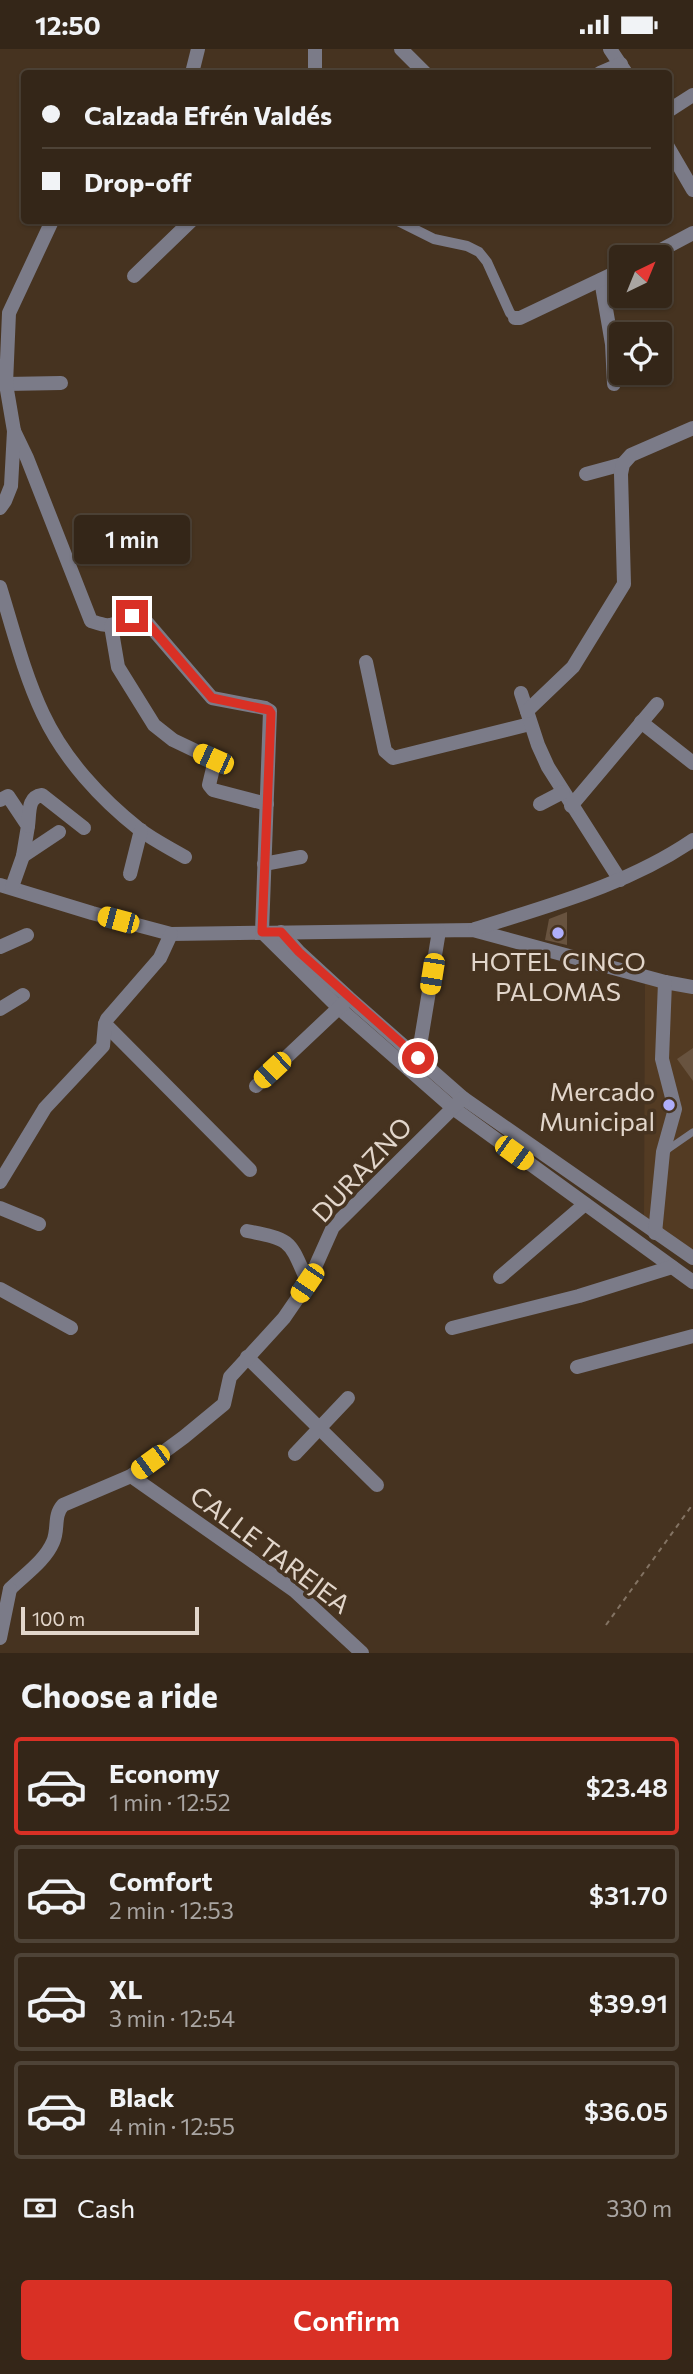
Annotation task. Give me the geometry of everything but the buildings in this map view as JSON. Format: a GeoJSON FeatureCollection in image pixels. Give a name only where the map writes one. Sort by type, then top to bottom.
{"type":"FeatureCollection","features":[{"type":"Feature","properties":{"kind":"street"},"geometry":{"type":"LineString","coordinates":[[192,70],[198,49]]}},
{"type":"Feature","properties":{"kind":"street"},"geometry":{"type":"LineString","coordinates":[[314,49],[315,70]]}},
{"type":"Feature","properties":{"kind":"street"},"geometry":{"type":"LineString","coordinates":[[401,49],[422,70]]}},
{"type":"Feature","properties":{"kind":"street"},"geometry":{"type":"LineString","coordinates":[[610,49],[623,69]]}},
{"type":"Feature","properties":{"kind":"street"},"geometry":{"type":"LineString","coordinates":[[672,108],[693,95]]}},
{"type":"Feature","properties":{"kind":"street"},"geometry":{"type":"LineString","coordinates":[[672,154],[693,190]]}},
{"type":"Feature","properties":{"kind":"street"},"geometry":{"type":"LineString","coordinates":[[0,507],[8,498],[11,486],[13,431],[6,384],[9,313],[51,224]]}},
{"type":"Feature","properties":{"kind":"street"},"geometry":{"type":"LineString","coordinates":[[134,277],[188,224]]}},
{"type":"Feature","properties":{"kind":"street"},"geometry":{"type":"LineString","coordinates":[[404,224],[434,239],[467,246],[479,252],[487,262],[514,318],[520,318],[609,276]]}},
{"type":"Feature","properties":{"kind":"street"},"geometry":{"type":"LineString","coordinates":[[670,245],[693,233]]}},
{"type":"Feature","properties":{"kind":"street"},"geometry":{"type":"LineString","coordinates":[[601,280],[609,327]]}},
{"type":"Feature","properties":{"kind":"street"},"geometry":{"type":"LineString","coordinates":[[6,384],[61,383]]}},
{"type":"Feature","properties":{"kind":"street"},"geometry":{"type":"LineString","coordinates":[[586,474],[623,464],[631,456],[693,428]]}},
{"type":"Feature","properties":{"kind":"street"},"geometry":{"type":"LineString","coordinates":[[13,431],[27,459],[89,618],[111,626],[132,616],[141,617],[212,698],[269,710],[271,713],[262,932]]}},
{"type":"Feature","properties":{"kind":"street"},"geometry":{"type":"LineString","coordinates":[[366,662],[385,751],[393,758],[529,718],[573,667],[624,584],[623,464]]}},
{"type":"Feature","properties":{"kind":"street"},"geometry":{"type":"LineString","coordinates":[[0,587],[44,717],[68,754],[99,793],[141,830],[185,857]]}},
{"type":"Feature","properties":{"kind":"street"},"geometry":{"type":"LineString","coordinates":[[111,626],[118,667],[154,725],[173,740],[215,760],[209,785],[212,789],[267,804]]}},
{"type":"Feature","properties":{"kind":"street"},"geometry":{"type":"LineString","coordinates":[[521,693],[548,767],[620,880]]}},
{"type":"Feature","properties":{"kind":"street"},"geometry":{"type":"LineString","coordinates":[[571,806],[657,704]]}},
{"type":"Feature","properties":{"kind":"street"},"geometry":{"type":"LineString","coordinates":[[641,722],[693,762]]}},
{"type":"Feature","properties":{"kind":"street"},"geometry":{"type":"LineString","coordinates":[[540,804],[563,792]]}},
{"type":"Feature","properties":{"kind":"street"},"geometry":{"type":"LineString","coordinates":[[84,828],[43,795],[36,796],[31,801],[23,856],[6,886],[171,934],[473,930],[665,982],[693,987]]}},
{"type":"Feature","properties":{"kind":"street"},"geometry":{"type":"LineString","coordinates":[[0,800],[9,797],[29,826]]}},
{"type":"Feature","properties":{"kind":"street"},"geometry":{"type":"LineString","coordinates":[[130,874],[141,830]]}},
{"type":"Feature","properties":{"kind":"street"},"geometry":{"type":"LineString","coordinates":[[23,856],[59,832]]}},
{"type":"Feature","properties":{"kind":"street"},"geometry":{"type":"LineString","coordinates":[[473,930],[620,880],[670,855],[693,840]]}},
{"type":"Feature","properties":{"kind":"street"},"geometry":{"type":"LineString","coordinates":[[264,864],[301,857]]}},
{"type":"Feature","properties":{"kind":"street"},"geometry":{"type":"LineString","coordinates":[[418,1058],[439,931]]}},
{"type":"Feature","properties":{"kind":"street"},"geometry":{"type":"LineString","coordinates":[[262,932],[458,1103],[555,1182],[693,1282]]}},
{"type":"Feature","properties":{"kind":"street"},"geometry":{"type":"LineString","coordinates":[[281,932],[344,1003],[418,1058],[458,1103],[564,1168],[693,1258]]}},
{"type":"Feature","properties":{"kind":"street"},"geometry":{"type":"LineString","coordinates":[[0,1182],[45,1108],[103,1047],[105,1024],[160,958],[171,934]]}},
{"type":"Feature","properties":{"kind":"street"},"geometry":{"type":"LineString","coordinates":[[0,947],[27,935]]}},
{"type":"Feature","properties":{"kind":"street"},"geometry":{"type":"LineString","coordinates":[[655,1233],[663,1152],[675,1106],[662,1059],[665,982]]}},
{"type":"Feature","properties":{"kind":"street"},"geometry":{"type":"LineString","coordinates":[[0,1009],[23,995]]}},
{"type":"Feature","properties":{"kind":"street"},"geometry":{"type":"LineString","coordinates":[[256,1086],[344,1003]]}},
{"type":"Feature","properties":{"kind":"street"},"geometry":{"type":"LineString","coordinates":[[105,1024],[250,1170]]}},
{"type":"Feature","properties":{"kind":"street","name":"DURAZNO"},"geometry":{"type":"LineString","coordinates":[[131,1476],[224,1403],[229,1378],[276,1327],[307,1283],[332,1227],[458,1103]]}},
{"type":"Feature","properties":{"kind":"street"},"geometry":{"type":"LineString","coordinates":[[555,1182],[564,1168]]}},
{"type":"Feature","properties":{"kind":"street"},"geometry":{"type":"LineString","coordinates":[[500,1277],[585,1204]]}},
{"type":"Feature","properties":{"kind":"street"},"geometry":{"type":"LineString","coordinates":[[0,1208],[39,1224]]}},
{"type":"Feature","properties":{"kind":"street"},"geometry":{"type":"LineString","coordinates":[[247,1231],[280,1237],[288,1243],[307,1283]]}},
{"type":"Feature","properties":{"kind":"street"},"geometry":{"type":"LineString","coordinates":[[452,1328],[579,1296],[672,1267]]}},
{"type":"Feature","properties":{"kind":"street"},"geometry":{"type":"LineString","coordinates":[[0,1289],[71,1328]]}},
{"type":"Feature","properties":{"kind":"street"},"geometry":{"type":"LineString","coordinates":[[577,1367],[693,1336]]}},
{"type":"Feature","properties":{"kind":"street"},"geometry":{"type":"LineString","coordinates":[[247,1357],[377,1485]]}},
{"type":"Feature","properties":{"kind":"street"},"geometry":{"type":"LineString","coordinates":[[295,1454],[348,1398]]}},
{"type":"Feature","properties":{"kind":"street"},"geometry":{"type":"LineString","coordinates":[[0,1638],[5,1585],[43,1557],[50,1548],[56,1532],[57,1512],[63,1504],[131,1476]]}},
{"type":"Feature","properties":{"kind":"street","name":"CALLE TAREJEA"},"geometry":{"type":"LineString","coordinates":[[131,1476],[295,1591],[362,1653]]}},
{"type":"Feature","properties":{"kind":"lane"},"geometry":{"type":"LineString","coordinates":[[663,1152],[693,1132]]}},
{"type":"Feature","properties":{"kind":"path"},"geometry":{"type":"LineString","coordinates":[[606,1625],[693,1504]]}},
{"type":"Feature","properties":{"kind":"shaded area","name":"Mercado Municipal"},"geometry":{"type":"Polygon","coordinates":[[[645,983],[693,992],[693,1251],[644,1218],[645,983]]]}},
{"type":"Feature","properties":{"kind":"place","name":"HOTEL CINCO PALOMAS"},"geometry":{"type":"Point","coordinates":[558,933]}},
{"type":"Feature","properties":{"kind":"place","name":"Mercado Municipal"},"geometry":{"type":"Point","coordinates":[669,1105]}},
{"type":"Feature","properties":{"kind":"route"},"geometry":{"type":"LineString","coordinates":[[132,616],[144,619],[212,698],[265,708],[271,713],[262,932],[281,932],[349,998],[418,1058]]}}]}
